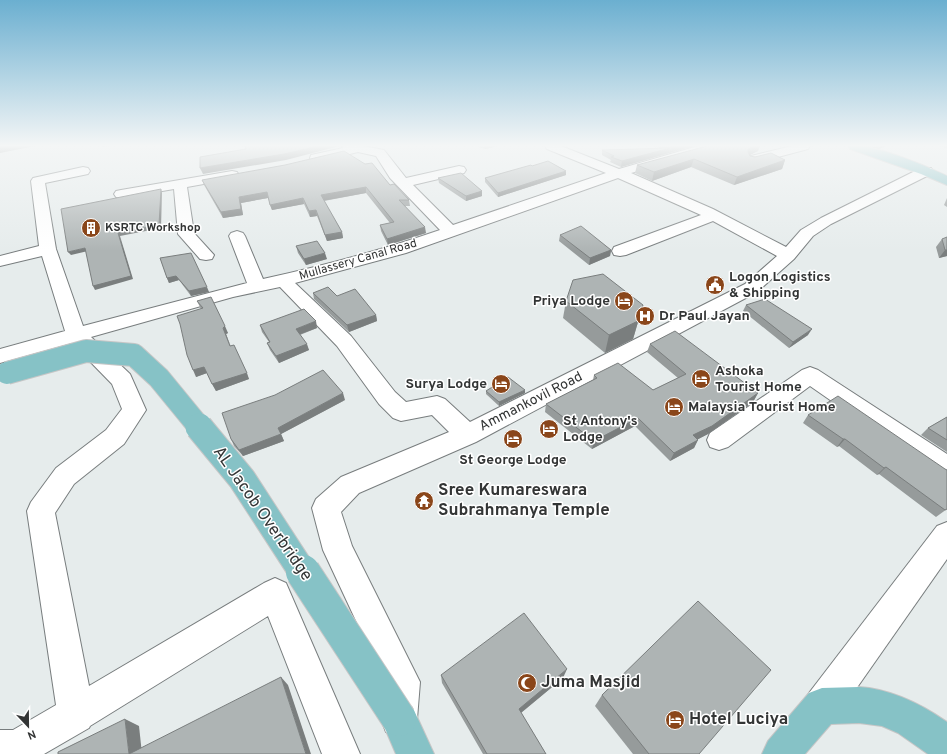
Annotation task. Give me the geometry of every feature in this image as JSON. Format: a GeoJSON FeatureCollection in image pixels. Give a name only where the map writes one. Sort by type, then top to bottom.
{"type":"FeatureCollection","features":[{"type":"Feature","properties":{"kind":"main road","name":"AL Jacob Overbridge"},"geometry":{"type":"LineString","coordinates":[[0,375],[86,351],[134,355],[159,378],[242,479],[399,719],[415,754]]}},
{"type":"Feature","properties":{"kind":"main road"},"geometry":{"type":"LineString","coordinates":[[781,754],[822,706],[871,706],[895,712],[921,725],[947,745]]}},
{"type":"Feature","properties":{"kind":"street"},"geometry":{"type":"LineString","coordinates":[[41,181],[38,182],[48,249],[76,335],[122,380],[134,410],[115,437],[65,476],[41,511],[76,715]]}},
{"type":"Feature","properties":{"kind":"street"},"geometry":{"type":"LineString","coordinates":[[120,194],[201,181]]}},
{"type":"Feature","properties":{"kind":"street"},"geometry":{"type":"LineString","coordinates":[[404,183],[412,181]]}},
{"type":"Feature","properties":{"kind":"street","name":"Mullassery Canal Road"},"geometry":{"type":"LineString","coordinates":[[0,356],[229,292],[284,280],[400,249],[595,181]]}},
{"type":"Feature","properties":{"kind":"street"},"geometry":{"type":"LineString","coordinates":[[639,181],[714,215],[788,255]]}},
{"type":"Feature","properties":{"kind":"street","name":"Ammankovil Road"},"geometry":{"type":"LineString","coordinates":[[399,719],[403,682],[338,550],[326,508],[350,485],[467,435],[751,288],[788,255],[807,233],[826,221],[906,181]]}},
{"type":"Feature","properties":{"kind":"street"},"geometry":{"type":"LineString","coordinates":[[404,183],[451,232]]}},
{"type":"Feature","properties":{"kind":"street"},"geometry":{"type":"LineString","coordinates":[[180,185],[186,224],[186,234],[206,255]]}},
{"type":"Feature","properties":{"kind":"street"},"geometry":{"type":"LineString","coordinates":[[620,251],[714,215]]}},
{"type":"Feature","properties":{"kind":"street"},"geometry":{"type":"LineString","coordinates":[[238,236],[256,286]]}},
{"type":"Feature","properties":{"kind":"street"},"geometry":{"type":"LineString","coordinates":[[0,261],[48,249]]}},
{"type":"Feature","properties":{"kind":"street"},"geometry":{"type":"LineString","coordinates":[[284,280],[289,287],[344,341],[387,398],[400,412],[437,405],[467,435]]}},
{"type":"Feature","properties":{"kind":"street"},"geometry":{"type":"LineString","coordinates":[[719,440],[810,375],[947,467]]}},
{"type":"Feature","properties":{"kind":"street"},"geometry":{"type":"LineString","coordinates":[[822,706],[947,535]]}},
{"type":"Feature","properties":{"kind":"street"},"geometry":{"type":"LineString","coordinates":[[12,751],[76,715],[275,594],[341,754]]}},
{"type":"Feature","properties":{"kind":"building"},"geometry":{"type":"Polygon","coordinates":[[[203,181],[387,181],[390,185],[394,184],[409,200],[399,200],[425,227],[387,239],[380,225],[394,222],[366,187],[321,195],[342,232],[325,235],[316,210],[309,211],[303,198],[270,205],[267,192],[239,197],[241,209],[221,212],[203,181]]]}},
{"type":"Feature","properties":{"kind":"building"},"geometry":{"type":"Polygon","coordinates":[[[443,181],[471,181],[482,191],[466,196],[443,181]]]}},
{"type":"Feature","properties":{"kind":"building"},"geometry":{"type":"Polygon","coordinates":[[[488,181],[535,181],[498,193],[488,181]]]}},
{"type":"Feature","properties":{"kind":"building"},"geometry":{"type":"Polygon","coordinates":[[[161,189],[159,225],[118,233],[131,276],[93,286],[85,248],[68,252],[61,209],[161,189]]]}},
{"type":"Feature","properties":{"kind":"building"},"geometry":{"type":"Polygon","coordinates":[[[581,226],[611,250],[590,258],[560,235],[581,226]]]}},
{"type":"Feature","properties":{"kind":"building"},"geometry":{"type":"Polygon","coordinates":[[[947,237],[947,250],[945,250],[942,239],[947,237]]]}},
{"type":"Feature","properties":{"kind":"building"},"geometry":{"type":"Polygon","coordinates":[[[317,241],[325,253],[304,259],[296,246],[317,241]]]}},
{"type":"Feature","properties":{"kind":"building"},"geometry":{"type":"Polygon","coordinates":[[[191,253],[207,287],[189,291],[176,276],[167,278],[160,258],[191,253]]]}},
{"type":"Feature","properties":{"kind":"building"},"geometry":{"type":"Polygon","coordinates":[[[603,274],[643,305],[638,321],[609,335],[566,301],[573,280],[603,274]]]}},
{"type":"Feature","properties":{"kind":"building"},"geometry":{"type":"Polygon","coordinates":[[[328,287],[337,296],[355,289],[376,315],[347,325],[313,293],[328,287]]]}},
{"type":"Feature","properties":{"kind":"building"},"geometry":{"type":"Polygon","coordinates":[[[211,297],[225,326],[223,328],[230,346],[234,345],[247,373],[212,384],[204,367],[193,370],[187,355],[177,316],[203,308],[197,301],[211,297]]]}},
{"type":"Feature","properties":{"kind":"building"},"geometry":{"type":"Polygon","coordinates":[[[765,299],[812,329],[793,342],[746,305],[765,299]]]}},
{"type":"Feature","properties":{"kind":"building"},"geometry":{"type":"Polygon","coordinates":[[[304,309],[316,321],[296,329],[307,344],[276,356],[267,343],[270,342],[260,325],[304,309]]]}},
{"type":"Feature","properties":{"kind":"building"},"geometry":{"type":"Polygon","coordinates":[[[675,331],[758,393],[712,426],[693,435],[698,440],[674,453],[638,418],[594,441],[546,404],[597,378],[594,375],[618,363],[653,390],[686,374],[650,344],[675,331]]]}},
{"type":"Feature","properties":{"kind":"building"},"geometry":{"type":"Polygon","coordinates":[[[323,370],[343,393],[278,428],[281,434],[239,450],[231,439],[222,413],[275,395],[323,370]]]}},
{"type":"Feature","properties":{"kind":"building"},"geometry":{"type":"Polygon","coordinates":[[[508,377],[525,390],[499,402],[486,391],[508,377]]]}},
{"type":"Feature","properties":{"kind":"building"},"geometry":{"type":"Polygon","coordinates":[[[838,396],[947,470],[947,509],[945,510],[886,467],[884,468],[845,439],[808,415],[838,396]]]}},
{"type":"Feature","properties":{"kind":"building"},"geometry":{"type":"Polygon","coordinates":[[[947,417],[947,440],[928,428],[947,417]]]}},
{"type":"Feature","properties":{"kind":"building"},"geometry":{"type":"Polygon","coordinates":[[[698,601],[771,670],[699,754],[649,754],[602,695],[698,601]]]}},
{"type":"Feature","properties":{"kind":"building"},"geometry":{"type":"Polygon","coordinates":[[[524,613],[567,669],[519,709],[546,754],[487,754],[441,675],[524,613]]]}},
{"type":"Feature","properties":{"kind":"building"},"geometry":{"type":"Polygon","coordinates":[[[281,677],[306,754],[129,754],[281,677]]]}},
{"type":"Feature","properties":{"kind":"building"},"geometry":{"type":"Polygon","coordinates":[[[125,719],[129,754],[58,754],[58,752],[125,719]]]}},
{"type":"Feature","properties":{"kind":"place","name":"KSRTC Workshop"},"geometry":{"type":"Point","coordinates":[91,228]}},
{"type":"Feature","properties":{"kind":"place","name":"Logon Logistics & Shipping"},"geometry":{"type":"Point","coordinates":[715,285]}},
{"type":"Feature","properties":{"kind":"place","name":"Priya Lodge"},"geometry":{"type":"Point","coordinates":[624,301]}},
{"type":"Feature","properties":{"kind":"place","name":"Dr Paul Jayan"},"geometry":{"type":"Point","coordinates":[645,316]}},
{"type":"Feature","properties":{"kind":"place","name":"Ashoka Tourist Home"},"geometry":{"type":"Point","coordinates":[701,379]}},
{"type":"Feature","properties":{"kind":"place","name":"Surya Lodge"},"geometry":{"type":"Point","coordinates":[501,384]}},
{"type":"Feature","properties":{"kind":"place","name":"Malaysia Tourist Home"},"geometry":{"type":"Point","coordinates":[674,407]}},
{"type":"Feature","properties":{"kind":"place","name":"St Antony's Lodge"},"geometry":{"type":"Point","coordinates":[549,429]}},
{"type":"Feature","properties":{"kind":"place","name":"St George Lodge"},"geometry":{"type":"Point","coordinates":[513,439]}},
{"type":"Feature","properties":{"kind":"place","name":"Sree Kumareswara Subrahmanya Temple"},"geometry":{"type":"Point","coordinates":[424,501]}},
{"type":"Feature","properties":{"kind":"place","name":"Juma Masjid"},"geometry":{"type":"Point","coordinates":[527,683]}},
{"type":"Feature","properties":{"kind":"place","name":"Hotel Luciya"},"geometry":{"type":"Point","coordinates":[675,720]}}]}
